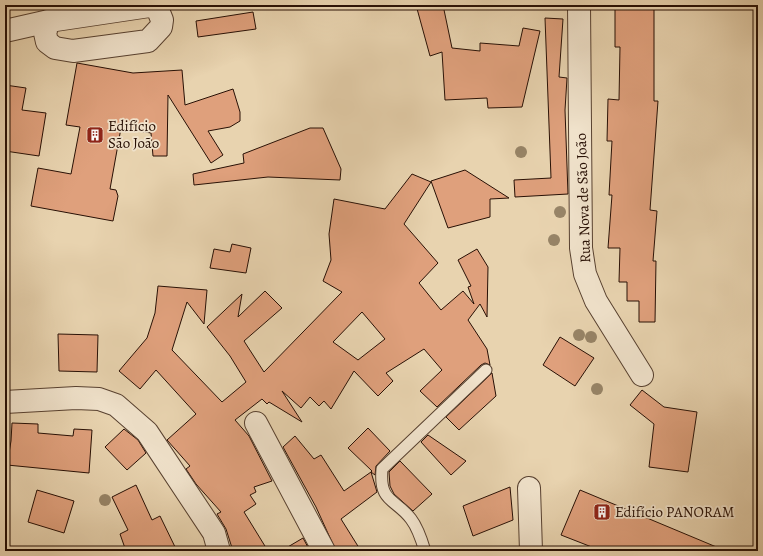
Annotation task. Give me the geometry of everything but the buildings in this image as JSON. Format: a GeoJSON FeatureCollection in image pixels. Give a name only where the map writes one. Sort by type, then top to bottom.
{"type":"FeatureCollection","features":[{"type":"Feature","properties":{"kind":"street"},"geometry":{"type":"LineString","coordinates":[[5,31],[49,21],[156,5],[162,20],[161,27],[148,41],[73,51],[55,48],[47,42],[45,33],[49,21]]}},
{"type":"Feature","properties":{"kind":"street","name":"Rua Nova de São João"},"geometry":{"type":"LineString","coordinates":[[579,5],[581,248],[585,274],[596,301],[642,375]]}},
{"type":"Feature","properties":{"kind":"street"},"geometry":{"type":"LineString","coordinates":[[5,402],[76,398],[99,400],[116,405],[147,432],[214,533],[219,551]]}},
{"type":"Feature","properties":{"kind":"street"},"geometry":{"type":"LineString","coordinates":[[256,423],[324,551]]}},
{"type":"Feature","properties":{"kind":"street"},"geometry":{"type":"LineString","coordinates":[[529,488],[531,551]]}},
{"type":"Feature","properties":{"kind":"lane"},"geometry":{"type":"LineString","coordinates":[[426,551],[411,519],[386,496],[381,483],[382,469],[486,370]]}},
{"type":"Feature","properties":{"kind":"place","name":"Edifício São João"},"geometry":{"type":"Point","coordinates":[95,135]}},
{"type":"Feature","properties":{"kind":"place","name":"Edifício PANORAM"},"geometry":{"type":"Point","coordinates":[602,512]}}]}
